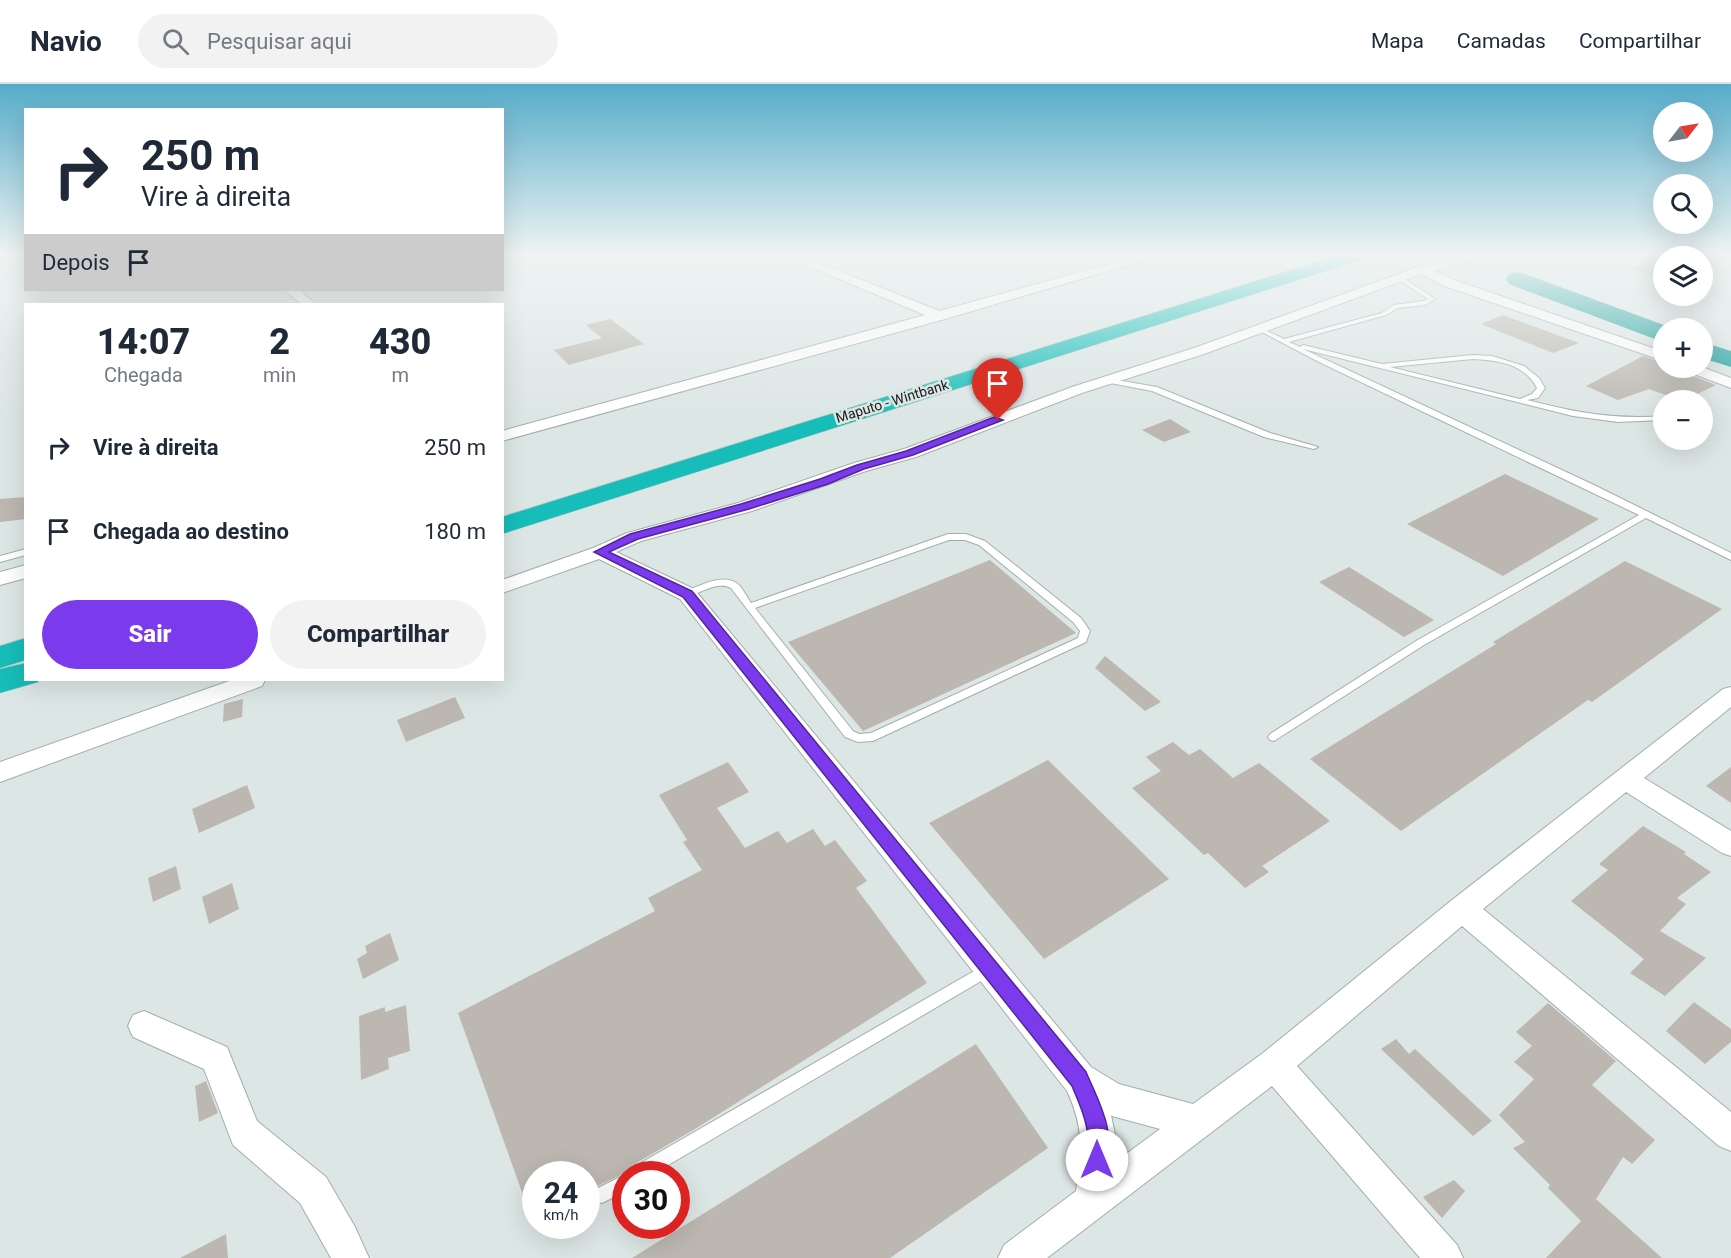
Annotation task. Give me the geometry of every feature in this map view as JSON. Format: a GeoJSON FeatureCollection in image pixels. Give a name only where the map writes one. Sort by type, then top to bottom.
{"type":"FeatureCollection","features":[{"type":"Feature","properties":{"kind":"highway","name":"Maputo - Wintbank"},"geometry":{"type":"LineString","coordinates":[[619,479],[1154,309]]}},
{"type":"Feature","properties":{"kind":"highway","name":"Maputo - Wintbank"},"geometry":{"type":"LineString","coordinates":[[619,479],[1180,309]]}},
{"type":"Feature","properties":{"kind":"highway"},"geometry":{"type":"LineString","coordinates":[[504,506],[619,479]]}},
{"type":"Feature","properties":{"kind":"highway"},"geometry":{"type":"LineString","coordinates":[[504,525],[619,479]]}},
{"type":"Feature","properties":{"kind":"highway"},"geometry":{"type":"LineString","coordinates":[[0,657],[24,650]]}},
{"type":"Feature","properties":{"kind":"highway"},"geometry":{"type":"LineString","coordinates":[[0,681],[24,675]]}},
{"type":"Feature","properties":{"kind":"street"},"geometry":{"type":"LineString","coordinates":[[922,309],[940,316]]}},
{"type":"Feature","properties":{"kind":"street"},"geometry":{"type":"LineString","coordinates":[[504,435],[966,309]]}},
{"type":"Feature","properties":{"kind":"street"},"geometry":{"type":"LineString","coordinates":[[504,586],[600,552],[634,537],[745,507],[824,482],[860,467],[910,453],[1108,380],[1315,309]]}},
{"type":"Feature","properties":{"kind":"street"},"geometry":{"type":"LineString","coordinates":[[1524,309],[1653,353]]}},
{"type":"Feature","properties":{"kind":"street"},"geometry":{"type":"LineString","coordinates":[[1713,376],[1731,383]]}},
{"type":"Feature","properties":{"kind":"street"},"geometry":{"type":"LineString","coordinates":[[600,552],[687,594],[1079,1079],[1094,1113],[1099,1140],[1092,1201]]}},
{"type":"Feature","properties":{"kind":"street"},"geometry":{"type":"LineString","coordinates":[[0,579],[24,572]]}},
{"type":"Feature","properties":{"kind":"street"},"geometry":{"type":"LineString","coordinates":[[0,771],[251,681]]}},
{"type":"Feature","properties":{"kind":"street"},"geometry":{"type":"LineString","coordinates":[[1017,1258],[1274,1064],[1462,909],[1731,695]]}},
{"type":"Feature","properties":{"kind":"street"},"geometry":{"type":"LineString","coordinates":[[1625,778],[1731,845]]}},
{"type":"Feature","properties":{"kind":"street"},"geometry":{"type":"LineString","coordinates":[[1462,909],[1731,1134]]}},
{"type":"Feature","properties":{"kind":"street"},"geometry":{"type":"LineString","coordinates":[[144,1026],[216,1058],[245,1133],[313,1190],[350,1258]]}},
{"type":"Feature","properties":{"kind":"street"},"geometry":{"type":"LineString","coordinates":[[1274,1064],[1444,1258]]}},
{"type":"Feature","properties":{"kind":"street"},"geometry":{"type":"LineString","coordinates":[[1079,1079],[1112,1099],[1196,1122]]}},
{"type":"Feature","properties":{"kind":"lane"},"geometry":{"type":"LineString","coordinates":[[1287,343],[1384,314],[1392,309]]}},
{"type":"Feature","properties":{"kind":"lane"},"geometry":{"type":"LineString","coordinates":[[1259,329],[1323,362],[1593,488],[1731,557]]}},
{"type":"Feature","properties":{"kind":"lane"},"geometry":{"type":"LineString","coordinates":[[1287,343],[1605,420],[1653,419]]}},
{"type":"Feature","properties":{"kind":"lane"},"geometry":{"type":"LineString","coordinates":[[1375,365],[1484,357],[1528,370],[1538,378],[1541,388],[1535,396],[1521,400]]}},
{"type":"Feature","properties":{"kind":"lane"},"geometry":{"type":"LineString","coordinates":[[1108,380],[1154,388],[1267,435],[1314,447]]}},
{"type":"Feature","properties":{"kind":"lane"},"geometry":{"type":"LineString","coordinates":[[1274,737],[1420,643],[1645,515]]}},
{"type":"Feature","properties":{"kind":"lane"},"geometry":{"type":"LineString","coordinates":[[687,594],[718,583],[734,585],[749,607],[849,734],[858,738],[873,737],[1082,640],[1085,631],[1077,620],[982,543],[966,537],[948,537],[749,607]]}},
{"type":"Feature","properties":{"kind":"lane"},"geometry":{"type":"LineString","coordinates":[[0,559],[24,553]]}},
{"type":"Feature","properties":{"kind":"lane"},"geometry":{"type":"LineString","coordinates":[[660,1161],[989,969]]}},
{"type":"Feature","properties":{"kind":"lane"},"geometry":{"type":"LineString","coordinates":[[602,1195],[612,1190]]}},
{"type":"Feature","properties":{"kind":"building"},"geometry":{"type":"Polygon","coordinates":[[[1503,315],[1579,343],[1553,353],[1481,324],[1503,315]]]}},
{"type":"Feature","properties":{"kind":"building"},"geometry":{"type":"Polygon","coordinates":[[[610,319],[644,344],[569,365],[554,350],[602,338],[586,325],[610,319]]]}},
{"type":"Feature","properties":{"kind":"building"},"geometry":{"type":"Polygon","coordinates":[[[1643,356],[1653,359],[1653,378],[1698,378],[1716,385],[1706,390],[1649,389],[1618,400],[1586,386],[1643,356]]]}},
{"type":"Feature","properties":{"kind":"building"},"geometry":{"type":"Polygon","coordinates":[[[1170,419],[1191,432],[1164,442],[1142,430],[1170,419]]]}},
{"type":"Feature","properties":{"kind":"building"},"geometry":{"type":"Polygon","coordinates":[[[1505,474],[1599,519],[1503,576],[1407,524],[1505,474]]]}},
{"type":"Feature","properties":{"kind":"building"},"geometry":{"type":"Polygon","coordinates":[[[24,497],[24,519],[0,522],[0,499],[24,497]]]}},
{"type":"Feature","properties":{"kind":"building"},"geometry":{"type":"Polygon","coordinates":[[[990,560],[1076,633],[863,731],[788,642],[990,560]]]}},
{"type":"Feature","properties":{"kind":"building"},"geometry":{"type":"Polygon","coordinates":[[[1625,561],[1722,609],[1592,702],[1588,700],[1401,831],[1310,759],[1496,644],[1493,642],[1625,561]]]}},
{"type":"Feature","properties":{"kind":"building"},"geometry":{"type":"Polygon","coordinates":[[[1349,567],[1434,620],[1404,637],[1319,582],[1349,567]]]}},
{"type":"Feature","properties":{"kind":"building"},"geometry":{"type":"Polygon","coordinates":[[[1105,656],[1161,702],[1145,711],[1095,668],[1105,656]]]}},
{"type":"Feature","properties":{"kind":"building"},"geometry":{"type":"Polygon","coordinates":[[[455,697],[465,718],[406,742],[397,720],[455,697]]]}},
{"type":"Feature","properties":{"kind":"building"},"geometry":{"type":"Polygon","coordinates":[[[243,699],[242,717],[223,722],[224,704],[243,699]]]}},
{"type":"Feature","properties":{"kind":"building"},"geometry":{"type":"Polygon","coordinates":[[[1173,742],[1189,755],[1200,749],[1233,778],[1259,763],[1330,821],[1262,866],[1269,872],[1245,888],[1208,853],[1204,855],[1132,788],[1161,771],[1146,757],[1173,742]]]}},
{"type":"Feature","properties":{"kind":"building"},"geometry":{"type":"Polygon","coordinates":[[[1048,760],[1169,879],[1044,959],[929,823],[1048,760]]]}},
{"type":"Feature","properties":{"kind":"building"},"geometry":{"type":"Polygon","coordinates":[[[728,762],[749,792],[717,808],[745,848],[778,831],[787,843],[813,829],[825,846],[835,840],[867,881],[856,888],[927,983],[695,1129],[640,1161],[612,1161],[612,1179],[600,1185],[600,1161],[522,1161],[522,1192],[458,1013],[655,911],[648,898],[702,870],[683,842],[687,840],[659,795],[728,762]]]}},
{"type":"Feature","properties":{"kind":"building"},"geometry":{"type":"Polygon","coordinates":[[[1731,767],[1731,803],[1706,786],[1731,767]]]}},
{"type":"Feature","properties":{"kind":"building"},"geometry":{"type":"Polygon","coordinates":[[[247,785],[255,808],[199,833],[192,809],[247,785]]]}},
{"type":"Feature","properties":{"kind":"building"},"geometry":{"type":"Polygon","coordinates":[[[1643,826],[1686,852],[1684,854],[1711,872],[1677,898],[1686,904],[1660,931],[1706,958],[1665,996],[1630,973],[1644,959],[1571,901],[1608,870],[1599,864],[1643,826]]]}},
{"type":"Feature","properties":{"kind":"building"},"geometry":{"type":"Polygon","coordinates":[[[176,866],[181,889],[153,902],[148,878],[176,866]]]}},
{"type":"Feature","properties":{"kind":"building"},"geometry":{"type":"Polygon","coordinates":[[[232,883],[239,909],[209,924],[202,897],[232,883]]]}},
{"type":"Feature","properties":{"kind":"building"},"geometry":{"type":"Polygon","coordinates":[[[390,933],[399,960],[363,979],[357,959],[367,953],[365,946],[390,933]]]}},
{"type":"Feature","properties":{"kind":"building"},"geometry":{"type":"Polygon","coordinates":[[[1694,1002],[1731,1029],[1731,1042],[1705,1064],[1666,1031],[1694,1002]]]}},
{"type":"Feature","properties":{"kind":"building"},"geometry":{"type":"Polygon","coordinates":[[[1548,1003],[1616,1061],[1592,1085],[1655,1140],[1632,1164],[1623,1157],[1596,1199],[1662,1258],[1546,1258],[1581,1221],[1548,1188],[1550,1185],[1513,1148],[1525,1142],[1499,1115],[1534,1079],[1514,1062],[1532,1046],[1516,1032],[1548,1003]]]}},
{"type":"Feature","properties":{"kind":"building"},"geometry":{"type":"Polygon","coordinates":[[[406,1005],[410,1051],[388,1058],[389,1069],[361,1080],[359,1016],[385,1007],[385,1012],[406,1005]]]}},
{"type":"Feature","properties":{"kind":"building"},"geometry":{"type":"Polygon","coordinates":[[[1396,1039],[1409,1054],[1415,1049],[1492,1121],[1473,1136],[1381,1049],[1396,1039]]]}},
{"type":"Feature","properties":{"kind":"building"},"geometry":{"type":"Polygon","coordinates":[[[976,1044],[1048,1148],[890,1258],[632,1258],[663,1239],[690,1239],[690,1222],[976,1044]]]}},
{"type":"Feature","properties":{"kind":"building"},"geometry":{"type":"Polygon","coordinates":[[[206,1081],[218,1113],[199,1122],[195,1086],[206,1081]]]}},
{"type":"Feature","properties":{"kind":"building"},"geometry":{"type":"Polygon","coordinates":[[[1454,1180],[1465,1191],[1442,1218],[1423,1197],[1454,1180]]]}},
{"type":"Feature","properties":{"kind":"building"},"geometry":{"type":"Polygon","coordinates":[[[226,1234],[228,1258],[180,1258],[226,1234]]]}},
{"type":"Feature","properties":{"kind":"waterway"},"geometry":{"type":"LineString","coordinates":[[1597,309],[1653,330]]}},
{"type":"Feature","properties":{"kind":"waterway"},"geometry":{"type":"LineString","coordinates":[[1713,353],[1731,359]]}},
{"type":"Feature","properties":{"kind":"route"},"geometry":{"type":"LineString","coordinates":[[998,420],[910,453],[860,467],[824,482],[745,507],[634,537],[600,552],[687,594],[1079,1079],[1094,1113],[1099,1140],[1097,1160]]}}]}
